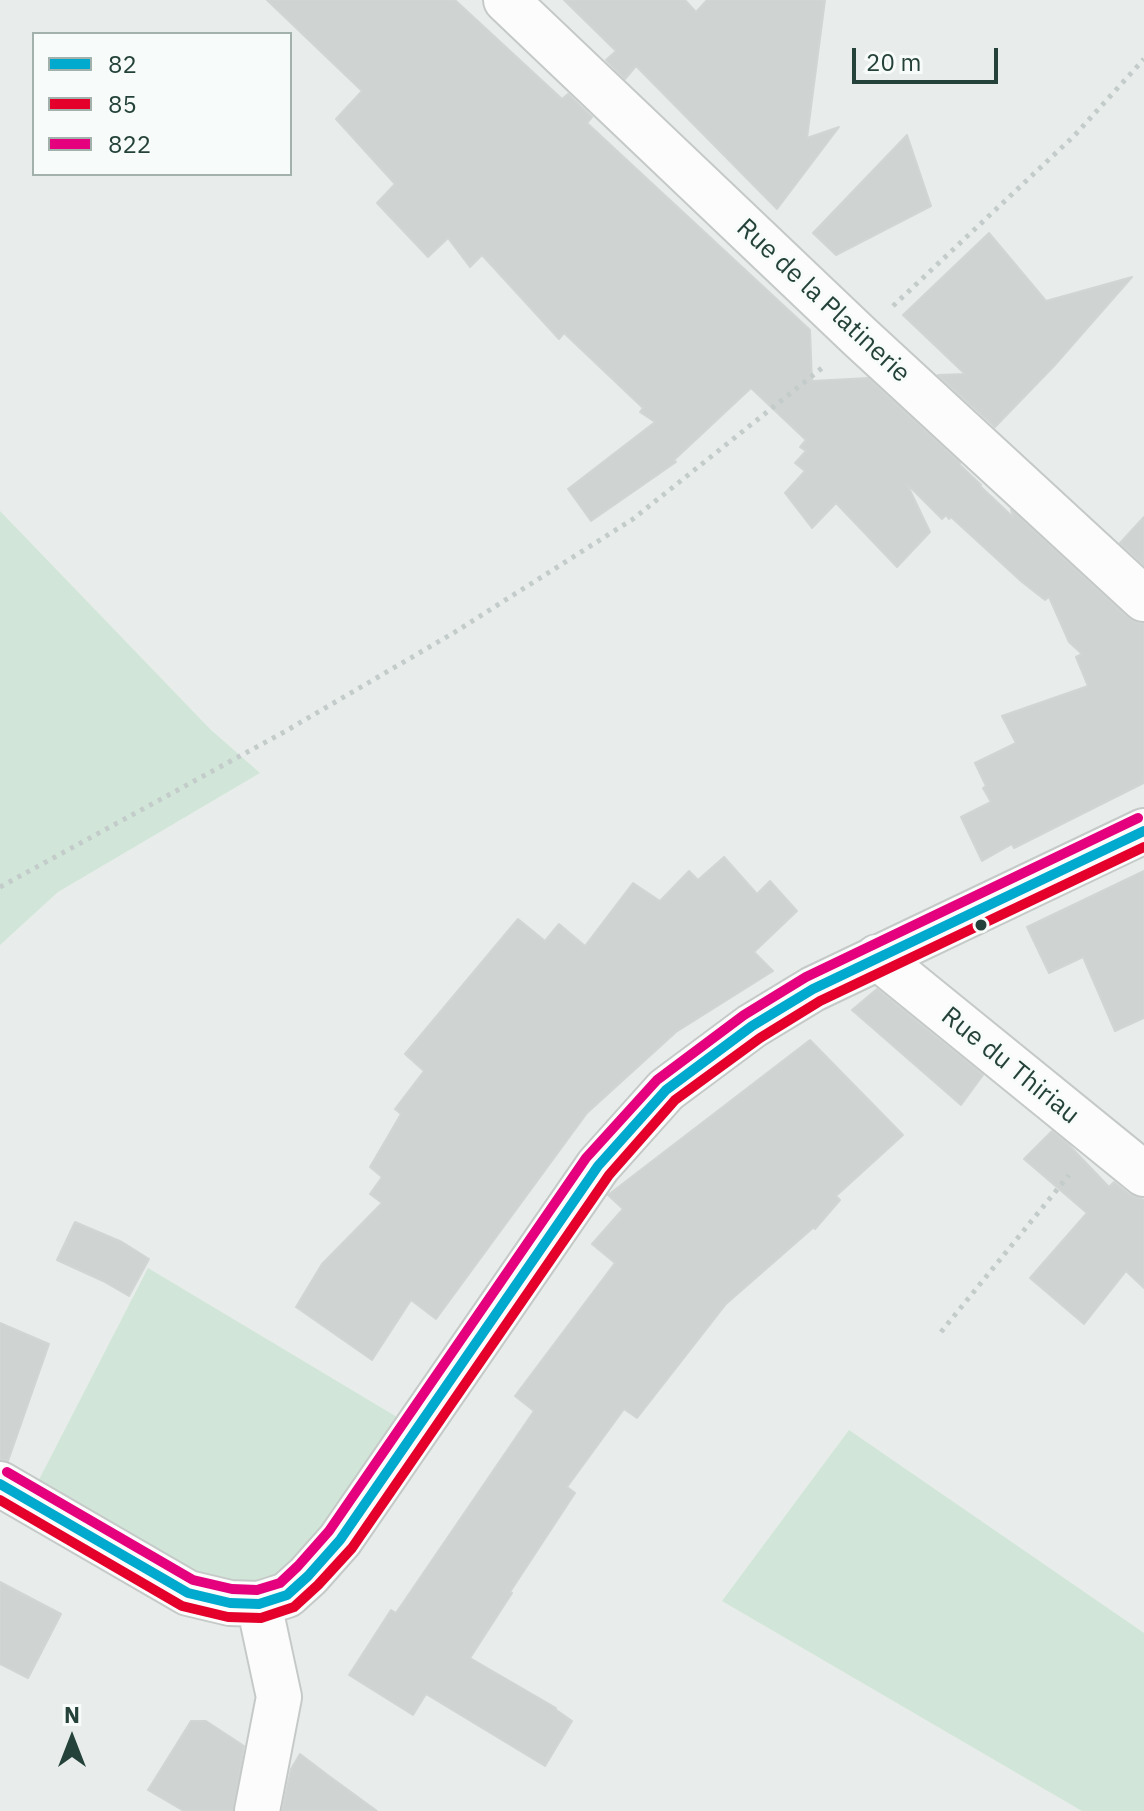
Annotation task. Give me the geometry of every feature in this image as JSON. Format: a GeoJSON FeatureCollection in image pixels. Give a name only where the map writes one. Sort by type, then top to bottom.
{"type":"FeatureCollection","features":[{"type":"Feature","properties":{"kind":"street","name":"Rue de la Platinerie"},"geometry":{"type":"LineString","coordinates":[[506,0],[860,337],[1144,599]]}},
{"type":"Feature","properties":{"kind":"street"},"geometry":{"type":"LineString","coordinates":[[0,1484],[188,1593],[230,1603],[259,1604],[287,1595],[340,1540],[598,1166],[666,1090],[752,1026],[813,989],[1144,831]]}},
{"type":"Feature","properties":{"kind":"street","name":"Rue du Thiriau"},"geometry":{"type":"LineString","coordinates":[[877,957],[1144,1174]]}},
{"type":"Feature","properties":{"kind":"street"},"geometry":{"type":"LineString","coordinates":[[257,1811],[279,1697],[259,1604]]}},
{"type":"Feature","properties":{"kind":"path"},"geometry":{"type":"LineString","coordinates":[[0,887],[297,724],[455,632],[621,528],[860,337],[1074,136],[1144,59]]}},
{"type":"Feature","properties":{"kind":"path"},"geometry":{"type":"LineString","coordinates":[[941,1332],[1099,1139]]}},
{"type":"Feature","properties":{"kind":"green space"},"geometry":{"type":"Polygon","coordinates":[[[0,511],[210,729],[260,773],[58,892],[0,945],[0,511]]]}},
{"type":"Feature","properties":{"kind":"green space"},"geometry":{"type":"Polygon","coordinates":[[[148,1268],[417,1429],[259,1604],[28,1501],[148,1268]]]}},
{"type":"Feature","properties":{"kind":"green space"},"geometry":{"type":"Polygon","coordinates":[[[849,1430],[1144,1633],[1144,1811],[1082,1811],[722,1601],[849,1430]]]}},
{"type":"Feature","properties":{"kind":"building"},"geometry":{"type":"Polygon","coordinates":[[[267,0],[455,0],[562,99],[568,94],[592,117],[587,123],[810,330],[812,381],[868,378],[1014,518],[1011,510],[1127,617],[1144,623],[1144,783],[982,861],[961,817],[991,802],[975,763],[1016,743],[1002,716],[1088,686],[1076,657],[1082,654],[1069,642],[1049,597],[1045,600],[1022,582],[951,517],[949,519],[946,515],[942,519],[907,484],[930,532],[897,567],[836,503],[812,528],[785,493],[805,471],[795,463],[806,451],[800,447],[806,440],[751,388],[674,460],[676,462],[591,521],[568,489],[655,422],[640,412],[643,408],[564,333],[559,339],[482,255],[470,267],[448,238],[428,257],[377,203],[395,184],[336,119],[362,91],[267,0]]]}},
{"type":"Feature","properties":{"kind":"building"},"geometry":{"type":"Polygon","coordinates":[[[564,0],[685,0],[696,12],[707,0],[825,0],[807,138],[839,127],[777,209],[636,66],[625,79],[606,60],[616,51],[564,0]]]}},
{"type":"Feature","properties":{"kind":"building"},"geometry":{"type":"Polygon","coordinates":[[[907,135],[931,206],[836,255],[813,233],[907,135]]]}},
{"type":"Feature","properties":{"kind":"building"},"geometry":{"type":"Polygon","coordinates":[[[989,233],[1046,301],[1132,277],[1054,366],[995,427],[938,375],[965,374],[903,315],[989,233]]]}},
{"type":"Feature","properties":{"kind":"building"},"geometry":{"type":"Polygon","coordinates":[[[1144,517],[1144,565],[1120,543],[1144,517]]]}},
{"type":"Feature","properties":{"kind":"building"},"geometry":{"type":"Polygon","coordinates":[[[724,857],[757,894],[770,881],[797,911],[754,952],[773,971],[676,1032],[587,1113],[436,1319],[411,1300],[372,1360],[296,1307],[322,1264],[382,1203],[370,1194],[382,1177],[370,1167],[401,1114],[395,1109],[424,1071],[405,1054],[518,919],[545,941],[559,924],[585,946],[633,883],[660,901],[689,871],[698,880],[724,857]]]}},
{"type":"Feature","properties":{"kind":"building"},"geometry":{"type":"Polygon","coordinates":[[[1144,871],[1144,1018],[1115,1031],[1083,957],[1049,973],[1027,927],[1144,871]]]}},
{"type":"Feature","properties":{"kind":"building"},"geometry":{"type":"Polygon","coordinates":[[[877,989],[983,1075],[961,1105],[852,1010],[877,989]]]}},
{"type":"Feature","properties":{"kind":"building"},"geometry":{"type":"Polygon","coordinates":[[[810,1040],[903,1135],[836,1196],[840,1200],[815,1229],[726,1304],[637,1418],[624,1409],[567,1487],[575,1493],[470,1658],[556,1708],[572,1721],[545,1766],[426,1694],[413,1715],[349,1675],[391,1610],[396,1613],[534,1411],[515,1396],[615,1263],[592,1244],[623,1209],[608,1195],[810,1040]]]}},
{"type":"Feature","properties":{"kind":"building"},"geometry":{"type":"Polygon","coordinates":[[[1052,1131],[1109,1187],[1114,1182],[1129,1194],[1144,1200],[1144,1288],[1126,1271],[1084,1324],[1030,1278],[1087,1213],[1024,1159],[1052,1131]]]}},
{"type":"Feature","properties":{"kind":"building"},"geometry":{"type":"Polygon","coordinates":[[[75,1222],[122,1242],[149,1259],[129,1296],[57,1260],[75,1222]]]}},
{"type":"Feature","properties":{"kind":"building"},"geometry":{"type":"Polygon","coordinates":[[[0,1323],[49,1344],[8,1461],[0,1459],[0,1323]]]}},
{"type":"Feature","properties":{"kind":"building"},"geometry":{"type":"Polygon","coordinates":[[[0,1582],[61,1614],[28,1678],[0,1664],[0,1582]]]}},
{"type":"Feature","properties":{"kind":"building"},"geometry":{"type":"Polygon","coordinates":[[[191,1721],[206,1721],[244,1746],[233,1811],[184,1811],[148,1790],[191,1721]]]}},
{"type":"Feature","properties":{"kind":"building"},"geometry":{"type":"Polygon","coordinates":[[[300,1754],[377,1811],[282,1811],[291,1769],[300,1754]]]}},
{"type":"Feature","properties":{"kind":"transit line","name":"822"},"geometry":{"type":"LineString","coordinates":[[7,1472],[193,1580],[232,1589],[257,1590],[280,1583],[329,1531],[586,1158],[657,1080],[744,1015],[806,977],[1138,818]]}},
{"type":"Feature","properties":{"kind":"transit line","name":"82"},"geometry":{"type":"LineString","coordinates":[[0,1484],[188,1593],[230,1603],[259,1604],[287,1595],[340,1540],[598,1166],[666,1090],[752,1026],[813,989],[1144,831]]}},
{"type":"Feature","properties":{"kind":"transit line","name":"85"},"geometry":{"type":"LineString","coordinates":[[0,1500],[182,1606],[228,1617],[261,1618],[294,1607],[352,1548],[609,1175],[675,1100],[760,1038],[820,1001],[1144,847]]}}]}
